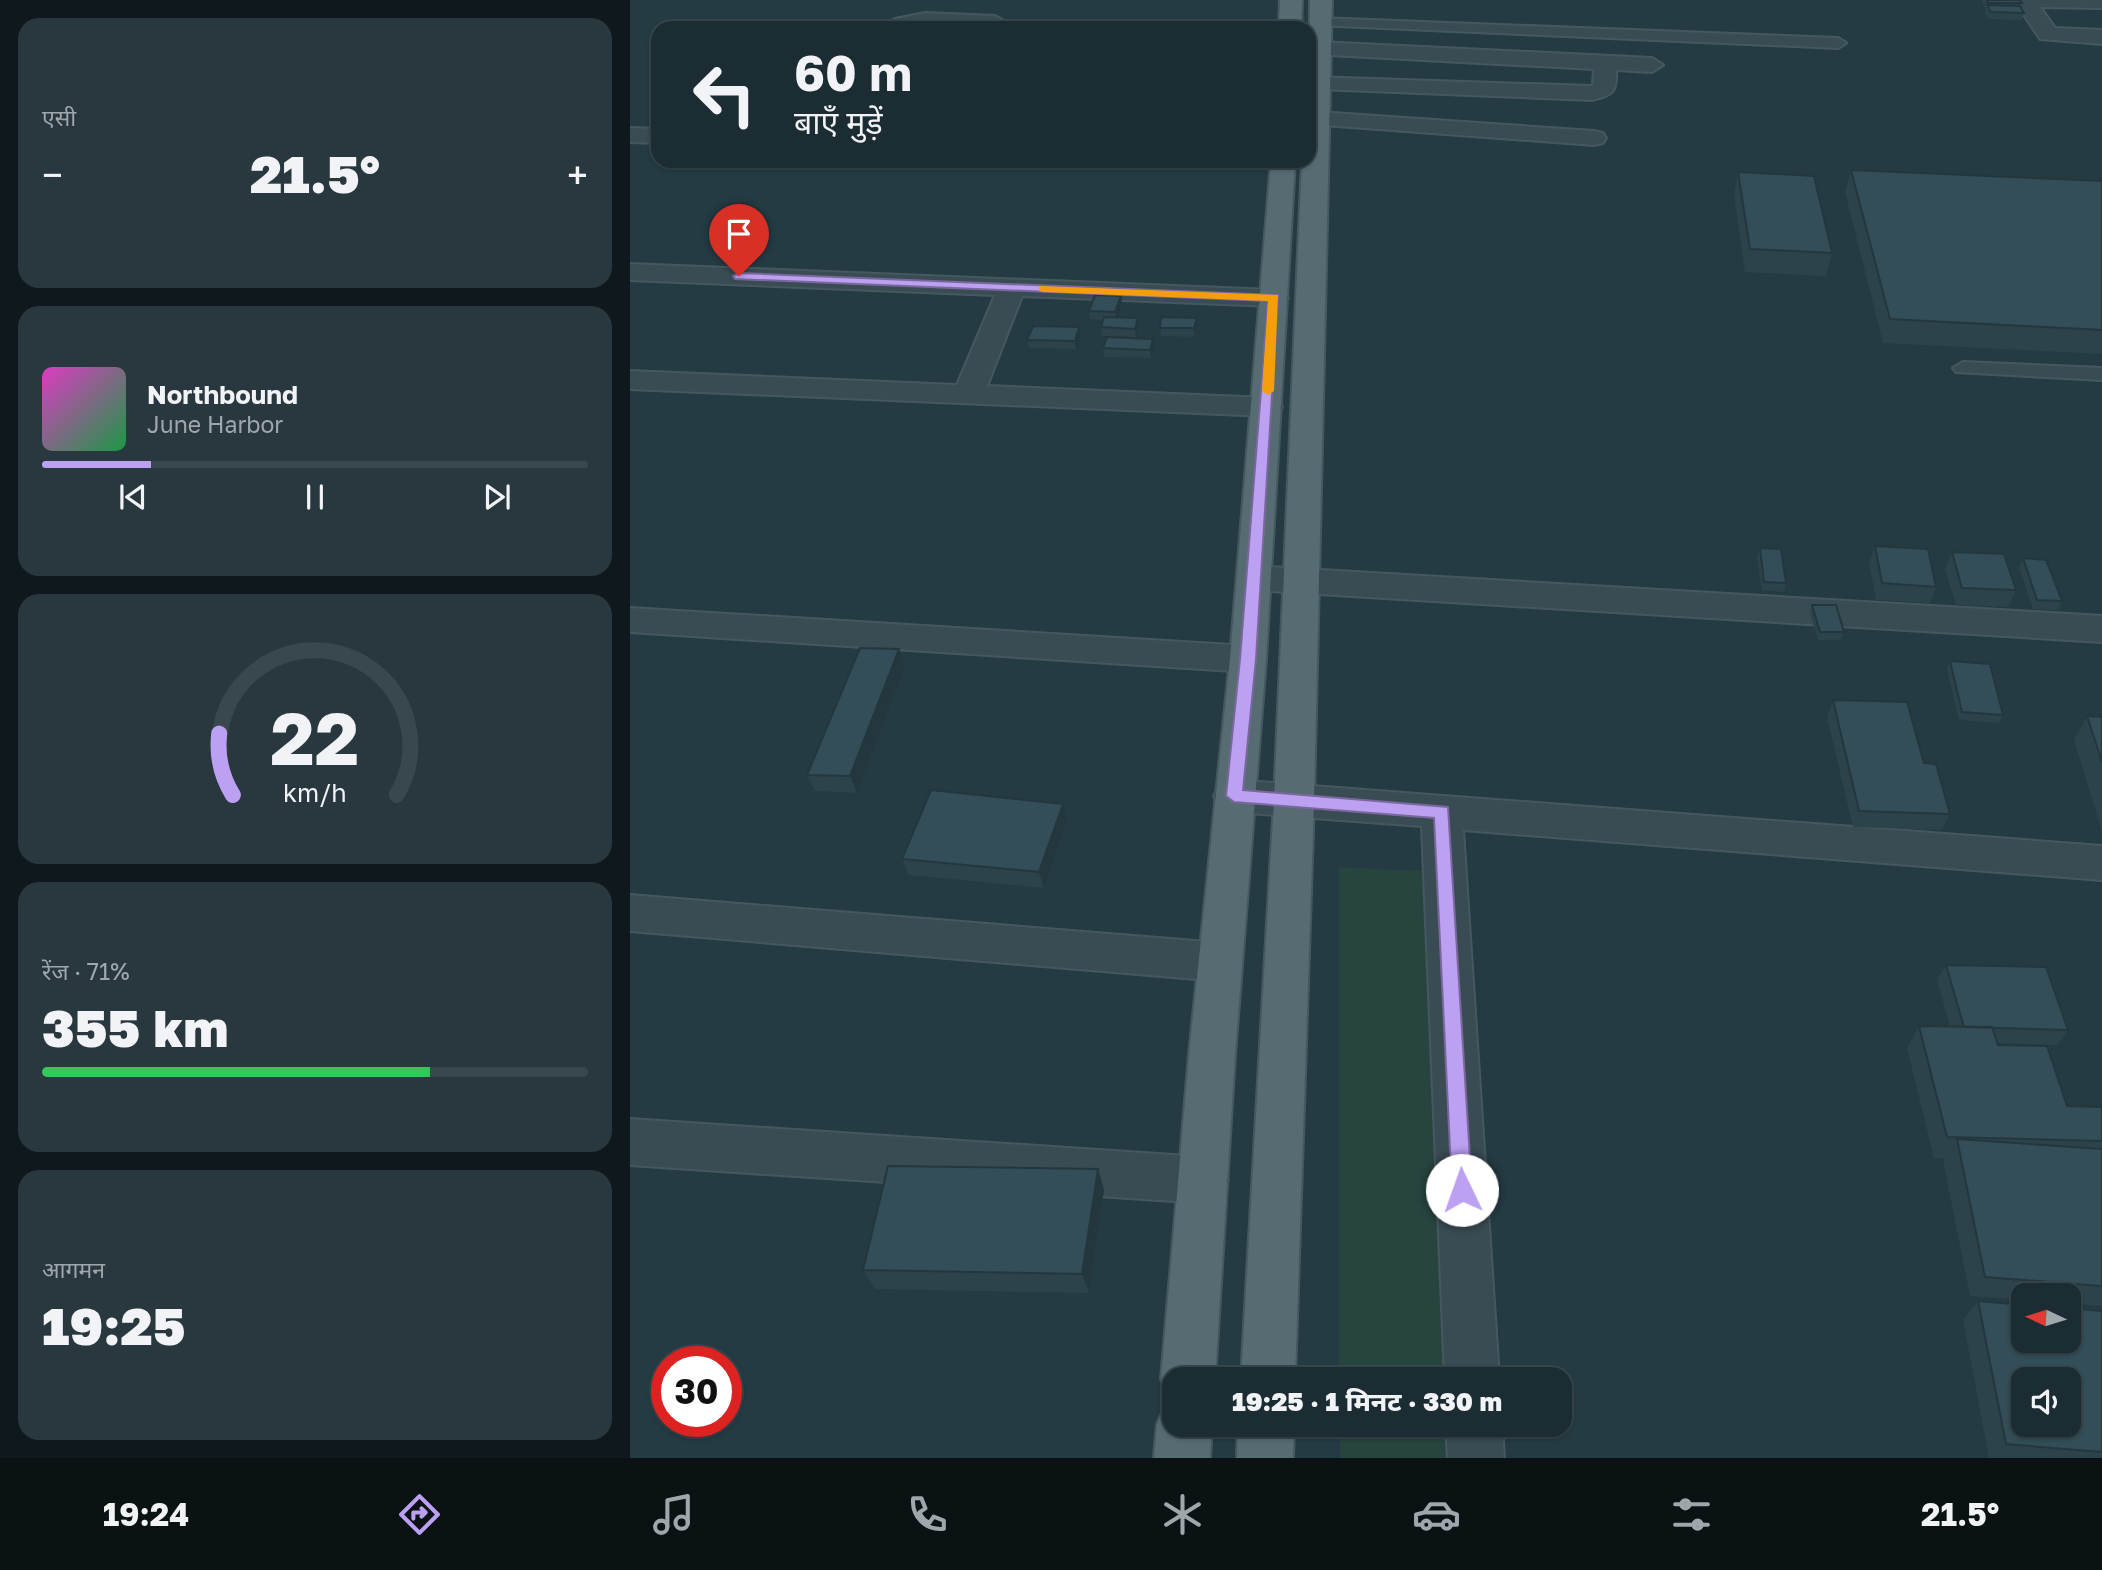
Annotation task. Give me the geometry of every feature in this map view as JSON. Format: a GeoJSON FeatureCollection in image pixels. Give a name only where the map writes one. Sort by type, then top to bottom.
{"type":"FeatureCollection","features":[{"type":"Feature","properties":{"kind":"main road"},"geometry":{"type":"LineString","coordinates":[[1316,97],[1316,168]]}},
{"type":"Feature","properties":{"kind":"main road"},"geometry":{"type":"LineString","coordinates":[[1189,1367],[1220,962],[1248,659],[1283,168]]}},
{"type":"Feature","properties":{"kind":"main road"},"geometry":{"type":"LineString","coordinates":[[1269,1367],[1294,800],[1299,581],[1316,168]]}},
{"type":"Feature","properties":{"kind":"main road"},"geometry":{"type":"LineString","coordinates":[[1182,1458],[1184,1437]]}},
{"type":"Feature","properties":{"kind":"main road"},"geometry":{"type":"LineString","coordinates":[[1265,1458],[1266,1437]]}},
{"type":"Feature","properties":{"kind":"street"},"geometry":{"type":"LineString","coordinates":[[2025,0],[2102,2]]}},
{"type":"Feature","properties":{"kind":"street"},"geometry":{"type":"LineString","coordinates":[[2025,0],[2048,34],[2102,37]]}},
{"type":"Feature","properties":{"kind":"street"},"geometry":{"type":"LineString","coordinates":[[1316,31],[1592,93],[1605,89],[1605,63]]}},
{"type":"Feature","properties":{"kind":"street"},"geometry":{"type":"LineString","coordinates":[[1316,31],[1605,63],[1652,65]]}},
{"type":"Feature","properties":{"kind":"street"},"geometry":{"type":"LineString","coordinates":[[1318,119],[1594,138]]}},
{"type":"Feature","properties":{"kind":"street"},"geometry":{"type":"LineString","coordinates":[[630,135],[651,136]]}},
{"type":"Feature","properties":{"kind":"street"},"geometry":{"type":"LineString","coordinates":[[630,272],[1274,298]]}},
{"type":"Feature","properties":{"kind":"street"},"geometry":{"type":"LineString","coordinates":[[968,395],[1012,287]]}},
{"type":"Feature","properties":{"kind":"street"},"geometry":{"type":"LineString","coordinates":[[630,380],[1267,407]]}},
{"type":"Feature","properties":{"kind":"street"},"geometry":{"type":"LineString","coordinates":[[1254,578],[2102,629]]}},
{"type":"Feature","properties":{"kind":"street"},"geometry":{"type":"LineString","coordinates":[[630,620],[1248,659]]}},
{"type":"Feature","properties":{"kind":"street"},"geometry":{"type":"LineString","coordinates":[[1234,796],[2102,863]]}},
{"type":"Feature","properties":{"kind":"street"},"geometry":{"type":"LineString","coordinates":[[1442,812],[1471,1367]]}},
{"type":"Feature","properties":{"kind":"street"},"geometry":{"type":"LineString","coordinates":[[630,913],[1220,962]]}},
{"type":"Feature","properties":{"kind":"street"},"geometry":{"type":"LineString","coordinates":[[630,1142],[1203,1180]]}},
{"type":"Feature","properties":{"kind":"street"},"geometry":{"type":"LineString","coordinates":[[1475,1437],[1476,1458]]}},
{"type":"Feature","properties":{"kind":"lane"},"geometry":{"type":"LineString","coordinates":[[904,21],[995,20]]}},
{"type":"Feature","properties":{"kind":"lane"},"geometry":{"type":"LineString","coordinates":[[1316,30],[1838,43]]}},
{"type":"Feature","properties":{"kind":"lane"},"geometry":{"type":"LineString","coordinates":[[1963,368],[2102,374]]}},
{"type":"Feature","properties":{"kind":"green space"},"geometry":{"type":"Polygon","coordinates":[[[1339,867],[1463,873],[1494,1367],[1339,1367],[1339,867]]]}},
{"type":"Feature","properties":{"kind":"green space"},"geometry":{"type":"Polygon","coordinates":[[[1340,1437],[1499,1437],[1500,1458],[1340,1458],[1340,1437]]]}},
{"type":"Feature","properties":{"kind":"building"},"geometry":{"type":"Polygon","coordinates":[[[1987,0],[2020,0],[2022,3],[1988,3],[1987,0]]]}},
{"type":"Feature","properties":{"kind":"building"},"geometry":{"type":"Polygon","coordinates":[[[1987,5],[2020,6],[2024,13],[1991,12],[1987,5]]]}},
{"type":"Feature","properties":{"kind":"building"},"geometry":{"type":"Polygon","coordinates":[[[1851,170],[2102,181],[2102,330],[1890,319],[1851,170]]]}},
{"type":"Feature","properties":{"kind":"building"},"geometry":{"type":"Polygon","coordinates":[[[1738,172],[1814,176],[1832,253],[1750,249],[1738,172]]]}},
{"type":"Feature","properties":{"kind":"building"},"geometry":{"type":"Polygon","coordinates":[[[1095,295],[1121,296],[1115,312],[1089,311],[1095,295]]]}},
{"type":"Feature","properties":{"kind":"building"},"geometry":{"type":"Polygon","coordinates":[[[1104,317],[1138,318],[1135,329],[1101,327],[1104,317]]]}},
{"type":"Feature","properties":{"kind":"building"},"geometry":{"type":"Polygon","coordinates":[[[1161,317],[1197,318],[1194,328],[1160,328],[1161,317]]]}},
{"type":"Feature","properties":{"kind":"building"},"geometry":{"type":"Polygon","coordinates":[[[1033,326],[1079,327],[1075,341],[1027,340],[1033,326]]]}},
{"type":"Feature","properties":{"kind":"building"},"geometry":{"type":"Polygon","coordinates":[[[1107,337],[1153,339],[1150,350],[1103,348],[1107,337]]]}},
{"type":"Feature","properties":{"kind":"building"},"geometry":{"type":"Polygon","coordinates":[[[1875,546],[1928,549],[1936,587],[1882,583],[1875,546]]]}},
{"type":"Feature","properties":{"kind":"building"},"geometry":{"type":"Polygon","coordinates":[[[1760,548],[1781,549],[1786,583],[1764,582],[1760,548]]]}},
{"type":"Feature","properties":{"kind":"building"},"geometry":{"type":"Polygon","coordinates":[[[1952,552],[2004,554],[2016,590],[1962,588],[1952,552]]]}},
{"type":"Feature","properties":{"kind":"building"},"geometry":{"type":"Polygon","coordinates":[[[2023,558],[2046,560],[2062,601],[2037,600],[2023,558]]]}},
{"type":"Feature","properties":{"kind":"building"},"geometry":{"type":"Polygon","coordinates":[[[1812,605],[1836,605],[1844,632],[1820,632],[1812,605]]]}},
{"type":"Feature","properties":{"kind":"building"},"geometry":{"type":"Polygon","coordinates":[[[860,648],[899,649],[850,776],[807,775],[860,648]]]}},
{"type":"Feature","properties":{"kind":"building"},"geometry":{"type":"Polygon","coordinates":[[[1950,661],[1990,664],[2003,715],[1962,712],[1950,661]]]}},
{"type":"Feature","properties":{"kind":"building"},"geometry":{"type":"Polygon","coordinates":[[[1833,700],[1907,702],[1924,763],[1936,764],[1950,814],[1859,811],[1833,700]]]}},
{"type":"Feature","properties":{"kind":"building"},"geometry":{"type":"Polygon","coordinates":[[[2087,716],[2102,717],[2102,762],[2087,716]]]}},
{"type":"Feature","properties":{"kind":"building"},"geometry":{"type":"Polygon","coordinates":[[[931,790],[1063,804],[1039,872],[902,859],[931,790]]]}},
{"type":"Feature","properties":{"kind":"building"},"geometry":{"type":"Polygon","coordinates":[[[1946,965],[2046,967],[2068,1030],[1964,1027],[1946,965]]]}},
{"type":"Feature","properties":{"kind":"building"},"geometry":{"type":"Polygon","coordinates":[[[1919,1026],[1992,1027],[1998,1045],[2047,1046],[2067,1106],[2102,1107],[2102,1141],[1947,1137],[1919,1026]]]}},
{"type":"Feature","properties":{"kind":"building"},"geometry":{"type":"Polygon","coordinates":[[[1957,1139],[2102,1149],[2102,1286],[1985,1277],[1957,1139]]]}},
{"type":"Feature","properties":{"kind":"building"},"geometry":{"type":"Polygon","coordinates":[[[888,1166],[1098,1169],[1082,1274],[863,1270],[888,1166]]]}},
{"type":"Feature","properties":{"kind":"building"},"geometry":{"type":"Polygon","coordinates":[[[1978,1301],[2011,1304],[2011,1353],[2081,1353],[2081,1309],[2102,1311],[2102,1452],[2006,1444],[1978,1301]]]}},
{"type":"Feature","properties":{"kind":"slow traffic"},"geometry":{"type":"LineString","coordinates":[[1043,289],[1274,298],[1268,391]]}},
{"type":"Feature","properties":{"kind":"route"},"geometry":{"type":"LineString","coordinates":[[739,276],[1274,298],[1248,659],[1234,796],[1442,812],[1462,1190]]}}]}
